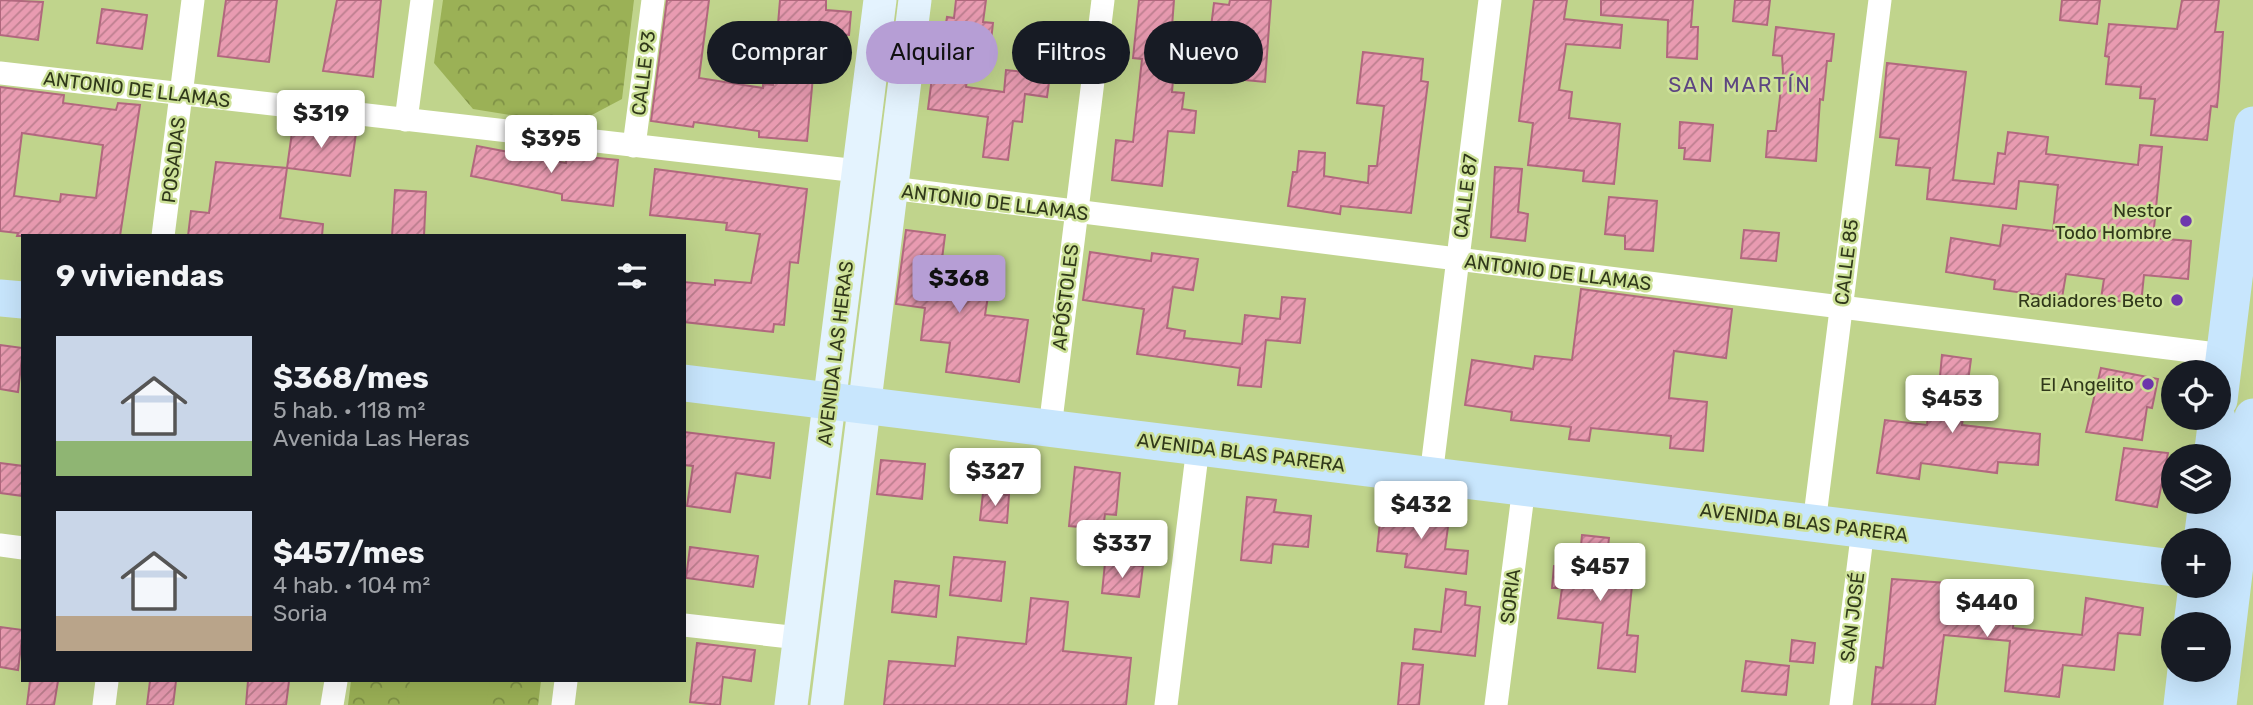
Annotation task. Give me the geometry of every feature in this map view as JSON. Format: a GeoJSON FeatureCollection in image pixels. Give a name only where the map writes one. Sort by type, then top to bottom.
{"type":"FeatureCollection","features":[{"type":"Feature","properties":{"kind":"main road","name":"AVENIDA LAS HERAS"},"geometry":{"type":"LineString","coordinates":[[827,705],[847,403],[858,172],[880,0]]}},
{"type":"Feature","properties":{"kind":"main road","name":"AVENIDA LAS HERAS"},"geometry":{"type":"LineString","coordinates":[[791,705],[799,638],[891,188],[915,0]]}},
{"type":"Feature","properties":{"kind":"main road"},"geometry":{"type":"LineString","coordinates":[[2223,360],[2253,125]]}},
{"type":"Feature","properties":{"kind":"main road"},"geometry":{"type":"LineString","coordinates":[[0,298],[21,300]]}},
{"type":"Feature","properties":{"kind":"main road","name":"AVENIDA BLAS PARERA"},"geometry":{"type":"LineString","coordinates":[[686,383],[2161,566]]}},
{"type":"Feature","properties":{"kind":"main road"},"geometry":{"type":"LineString","coordinates":[[2218,705],[2253,417]]}},
{"type":"Feature","properties":{"kind":"main road"},"geometry":{"type":"LineString","coordinates":[[2182,705],[2185,682]]}},
{"type":"Feature","properties":{"kind":"street","name":"POSADAS"},"geometry":{"type":"LineString","coordinates":[[163,234],[193,0]]}},
{"type":"Feature","properties":{"kind":"street"},"geometry":{"type":"LineString","coordinates":[[406,120],[422,0]]}},
{"type":"Feature","properties":{"kind":"street","name":"CALLE 93"},"geometry":{"type":"LineString","coordinates":[[634,146],[653,0]]}},
{"type":"Feature","properties":{"kind":"street","name":"APÓSTOLES"},"geometry":{"type":"LineString","coordinates":[[1049,428],[1103,0]]}},
{"type":"Feature","properties":{"kind":"street","name":"CALLE 87"},"geometry":{"type":"LineString","coordinates":[[1431,476],[1490,0]]}},
{"type":"Feature","properties":{"kind":"street","name":"CALLE 85"},"geometry":{"type":"LineString","coordinates":[[1814,524],[1880,0]]}},
{"type":"Feature","properties":{"kind":"street","name":"ANTONIO DE LLAMAS"},"geometry":{"type":"LineString","coordinates":[[0,73],[858,172]]}},
{"type":"Feature","properties":{"kind":"street","name":"ANTONIO DE LLAMAS"},"geometry":{"type":"LineString","coordinates":[[891,188],[2224,355]]}},
{"type":"Feature","properties":{"kind":"street"},"geometry":{"type":"LineString","coordinates":[[1166,705],[1198,447]]}},
{"type":"Feature","properties":{"kind":"street","name":"SORIA"},"geometry":{"type":"LineString","coordinates":[[1496,705],[1524,487]]}},
{"type":"Feature","properties":{"kind":"street","name":"SAN JOSÉ"},"geometry":{"type":"LineString","coordinates":[[1841,705],[1863,529]]}},
{"type":"Feature","properties":{"kind":"street"},"geometry":{"type":"LineString","coordinates":[[0,545],[21,548]]}},
{"type":"Feature","properties":{"kind":"street"},"geometry":{"type":"LineString","coordinates":[[686,625],[799,638]]}},
{"type":"Feature","properties":{"kind":"street"},"geometry":{"type":"LineString","coordinates":[[104,705],[107,682]]}},
{"type":"Feature","properties":{"kind":"street"},"geometry":{"type":"LineString","coordinates":[[332,705],[336,682]]}},
{"type":"Feature","properties":{"kind":"street"},"geometry":{"type":"LineString","coordinates":[[563,705],[566,682]]}},
{"type":"Feature","properties":{"kind":"green space"},"geometry":{"type":"Polygon","coordinates":[[[443,0],[634,0],[622,99],[573,125],[473,109],[434,63],[443,0]]]}},
{"type":"Feature","properties":{"kind":"green space"},"geometry":{"type":"Polygon","coordinates":[[[351,682],[541,682],[538,705],[348,705],[351,682]]]}},
{"type":"Feature","properties":{"kind":"green space"},"geometry":{"type":"Polygon","coordinates":[[[410,682],[490,682],[486,705],[406,705],[410,682]]]}},
{"type":"Feature","properties":{"kind":"building"},"geometry":{"type":"Polygon","coordinates":[[[0,0],[43,2],[38,40],[0,35],[0,0]]]}},
{"type":"Feature","properties":{"kind":"building"},"geometry":{"type":"Polygon","coordinates":[[[226,0],[277,0],[269,62],[218,56],[226,0]]]}},
{"type":"Feature","properties":{"kind":"building"},"geometry":{"type":"Polygon","coordinates":[[[337,0],[381,0],[373,77],[323,71],[337,0]]]}},
{"type":"Feature","properties":{"kind":"building"},"geometry":{"type":"Polygon","coordinates":[[[667,0],[709,0],[699,78],[707,79],[707,84],[737,84],[763,88],[763,84],[812,84],[807,141],[759,137],[759,131],[694,122],[693,127],[651,121],[667,0]]]}},
{"type":"Feature","properties":{"kind":"building"},"geometry":{"type":"Polygon","coordinates":[[[780,0],[826,0],[826,10],[851,12],[850,21],[778,21],[780,0]]]}},
{"type":"Feature","properties":{"kind":"building"},"geometry":{"type":"Polygon","coordinates":[[[956,0],[986,0],[983,21],[946,21],[947,17],[954,18],[956,0]]]}},
{"type":"Feature","properties":{"kind":"building"},"geometry":{"type":"Polygon","coordinates":[[[1139,0],[1174,0],[1172,21],[1144,21],[1144,84],[1173,84],[1172,92],[1184,93],[1182,109],[1196,111],[1194,133],[1168,131],[1162,186],[1112,180],[1116,140],[1133,142],[1142,59],[1133,58],[1139,0]]]}},
{"type":"Feature","properties":{"kind":"building"},"geometry":{"type":"Polygon","coordinates":[[[1230,0],[1271,0],[1265,82],[1263,21],[1212,21],[1214,3],[1229,5],[1230,0]]]}},
{"type":"Feature","properties":{"kind":"building"},"geometry":{"type":"Polygon","coordinates":[[[1534,0],[1567,0],[1564,19],[1622,25],[1620,48],[1566,44],[1559,90],[1572,92],[1569,118],[1620,124],[1614,184],[1583,181],[1584,171],[1528,165],[1533,123],[1519,121],[1534,0]]]}},
{"type":"Feature","properties":{"kind":"building"},"geometry":{"type":"Polygon","coordinates":[[[1601,0],[1693,0],[1691,27],[1698,27],[1697,59],[1667,57],[1668,20],[1601,15],[1601,0]]]}},
{"type":"Feature","properties":{"kind":"building"},"geometry":{"type":"Polygon","coordinates":[[[1735,0],[1770,0],[1767,25],[1733,21],[1735,0]]]}},
{"type":"Feature","properties":{"kind":"building"},"geometry":{"type":"Polygon","coordinates":[[[2062,0],[2100,0],[2097,24],[2060,20],[2062,0]]]}},
{"type":"Feature","properties":{"kind":"building"},"geometry":{"type":"Polygon","coordinates":[[[2182,0],[2219,0],[2215,32],[2223,32],[2219,86],[2217,107],[2211,106],[2207,140],[2151,135],[2155,99],[2140,98],[2141,87],[2106,84],[2109,57],[2105,56],[2109,24],[2177,29],[2182,0]]]}},
{"type":"Feature","properties":{"kind":"building"},"geometry":{"type":"Polygon","coordinates":[[[102,9],[147,15],[142,49],[97,43],[102,9]]]}},
{"type":"Feature","properties":{"kind":"building"},"geometry":{"type":"Polygon","coordinates":[[[1776,27],[1834,34],[1831,61],[1827,61],[1823,100],[1820,99],[1816,161],[1766,157],[1768,131],[1776,131],[1783,72],[1782,56],[1773,55],[1776,27]]]}},
{"type":"Feature","properties":{"kind":"building"},"geometry":{"type":"Polygon","coordinates":[[[1363,52],[1423,59],[1421,81],[1428,82],[1411,213],[1341,206],[1340,214],[1288,206],[1293,172],[1297,172],[1299,151],[1325,153],[1324,176],[1368,183],[1369,166],[1377,166],[1384,106],[1357,103],[1363,52]]]}},
{"type":"Feature","properties":{"kind":"building"},"geometry":{"type":"Polygon","coordinates":[[[1887,63],[1966,72],[1953,180],[1994,184],[1998,153],[2005,154],[2008,132],[2048,137],[2046,154],[2138,165],[2140,145],[2162,147],[2153,238],[2191,241],[2188,279],[2144,275],[2141,304],[2101,299],[2104,279],[2066,274],[2062,298],[1994,289],[1995,280],[1946,272],[1951,238],[2000,246],[2003,225],[2053,231],[2058,185],[2019,181],[2016,209],[1927,199],[1930,168],[1896,165],[1899,139],[1880,137],[1887,63]]]}},
{"type":"Feature","properties":{"kind":"building"},"geometry":{"type":"Polygon","coordinates":[[[1006,70],[1012,71],[1012,84],[1049,84],[1047,97],[1025,94],[1022,122],[1013,121],[1008,160],[983,157],[988,117],[928,109],[931,84],[966,84],[966,87],[1004,92],[1006,70]]]}},
{"type":"Feature","properties":{"kind":"building"},"geometry":{"type":"Polygon","coordinates":[[[0,87],[64,95],[63,103],[116,110],[118,103],[140,105],[120,234],[17,236],[18,233],[0,231],[0,87]],[[22,133],[14,196],[60,202],[61,194],[96,198],[103,145],[22,133]]]}},
{"type":"Feature","properties":{"kind":"building"},"geometry":{"type":"Polygon","coordinates":[[[1680,122],[1713,125],[1710,161],[1684,159],[1685,148],[1679,148],[1680,122]]]}},
{"type":"Feature","properties":{"kind":"building"},"geometry":{"type":"Polygon","coordinates":[[[293,125],[356,133],[350,176],[287,168],[293,125]]]}},
{"type":"Feature","properties":{"kind":"building"},"geometry":{"type":"Polygon","coordinates":[[[477,146],[566,163],[567,155],[618,160],[613,206],[562,200],[562,194],[471,176],[477,146]]]}},
{"type":"Feature","properties":{"kind":"building"},"geometry":{"type":"Polygon","coordinates":[[[216,162],[287,168],[280,218],[323,224],[322,234],[188,234],[191,211],[209,213],[216,162]]]}},
{"type":"Feature","properties":{"kind":"building"},"geometry":{"type":"Polygon","coordinates":[[[1495,167],[1522,169],[1518,212],[1528,214],[1525,241],[1491,237],[1495,167]]]}},
{"type":"Feature","properties":{"kind":"building"},"geometry":{"type":"Polygon","coordinates":[[[655,169],[807,189],[798,263],[790,262],[784,325],[774,324],[773,332],[686,322],[686,282],[715,285],[715,280],[751,283],[760,234],[726,230],[727,223],[650,215],[655,169]]]}},
{"type":"Feature","properties":{"kind":"building"},"geometry":{"type":"Polygon","coordinates":[[[395,190],[426,192],[424,234],[392,234],[395,190]]]}},
{"type":"Feature","properties":{"kind":"building"},"geometry":{"type":"Polygon","coordinates":[[[1609,197],[1657,201],[1653,251],[1625,249],[1625,236],[1605,234],[1609,197]]]}},
{"type":"Feature","properties":{"kind":"building"},"geometry":{"type":"Polygon","coordinates":[[[906,230],[945,235],[939,283],[989,290],[985,315],[1028,320],[1019,382],[946,372],[950,343],[921,340],[925,308],[896,304],[906,230]]]}},
{"type":"Feature","properties":{"kind":"building"},"geometry":{"type":"Polygon","coordinates":[[[1744,230],[1779,233],[1776,261],[1741,258],[1744,230]]]}},
{"type":"Feature","properties":{"kind":"building"},"geometry":{"type":"Polygon","coordinates":[[[1090,252],[1151,261],[1152,253],[1198,259],[1193,290],[1173,287],[1167,328],[1185,331],[1184,338],[1242,344],[1245,315],[1280,319],[1282,297],[1305,299],[1300,343],[1266,340],[1261,387],[1238,385],[1240,368],[1137,354],[1144,309],[1083,300],[1090,252]]]}},
{"type":"Feature","properties":{"kind":"building"},"geometry":{"type":"Polygon","coordinates":[[[1581,289],[1732,309],[1726,358],[1674,351],[1669,398],[1707,402],[1703,451],[1670,448],[1671,436],[1591,428],[1589,441],[1569,439],[1571,427],[1511,420],[1512,412],[1465,405],[1472,360],[1533,369],[1535,356],[1572,360],[1581,289]]]}},
{"type":"Feature","properties":{"kind":"building"},"geometry":{"type":"Polygon","coordinates":[[[0,345],[21,348],[18,392],[0,389],[0,345]]]}},
{"type":"Feature","properties":{"kind":"building"},"geometry":{"type":"Polygon","coordinates":[[[1942,355],[1971,359],[1962,425],[2040,434],[2038,465],[1998,462],[1997,473],[1921,463],[1919,479],[1877,473],[1885,420],[1927,425],[1930,397],[1938,398],[1942,355]]]}},
{"type":"Feature","properties":{"kind":"building"},"geometry":{"type":"Polygon","coordinates":[[[2101,368],[2158,379],[2152,408],[2147,407],[2142,440],[2086,432],[2101,368]]]}},
{"type":"Feature","properties":{"kind":"building"},"geometry":{"type":"Polygon","coordinates":[[[686,432],[774,443],[770,478],[736,473],[730,512],[687,506],[693,466],[686,465],[686,432]]]}},
{"type":"Feature","properties":{"kind":"building"},"geometry":{"type":"Polygon","coordinates":[[[2124,448],[2161,452],[2161,487],[2157,507],[2116,500],[2124,448]]]}},
{"type":"Feature","properties":{"kind":"building"},"geometry":{"type":"Polygon","coordinates":[[[881,460],[925,464],[922,499],[877,494],[881,460]]]}},
{"type":"Feature","properties":{"kind":"building"},"geometry":{"type":"Polygon","coordinates":[[[0,463],[21,466],[21,496],[0,493],[0,463]]]}},
{"type":"Feature","properties":{"kind":"building"},"geometry":{"type":"Polygon","coordinates":[[[1075,467],[1120,473],[1116,515],[1105,514],[1103,529],[1069,526],[1075,467]]]}},
{"type":"Feature","properties":{"kind":"building"},"geometry":{"type":"Polygon","coordinates":[[[983,493],[1009,495],[1007,523],[980,520],[983,493]]]}},
{"type":"Feature","properties":{"kind":"building"},"geometry":{"type":"Polygon","coordinates":[[[1247,497],[1276,500],[1274,512],[1311,516],[1308,547],[1273,544],[1271,563],[1241,560],[1247,497]]]}},
{"type":"Feature","properties":{"kind":"building"},"geometry":{"type":"Polygon","coordinates":[[[1420,510],[1450,512],[1445,549],[1468,551],[1466,574],[1405,567],[1407,554],[1377,551],[1381,512],[1419,517],[1420,510]]]}},
{"type":"Feature","properties":{"kind":"building"},"geometry":{"type":"Polygon","coordinates":[[[1582,535],[1609,538],[1605,573],[1633,576],[1627,635],[1638,636],[1635,672],[1598,668],[1603,623],[1558,618],[1562,588],[1552,588],[1554,566],[1579,568],[1582,535]]]}},
{"type":"Feature","properties":{"kind":"building"},"geometry":{"type":"Polygon","coordinates":[[[690,547],[758,556],[753,587],[686,578],[690,547]]]}},
{"type":"Feature","properties":{"kind":"building"},"geometry":{"type":"Polygon","coordinates":[[[954,557],[1005,562],[1001,601],[950,595],[954,557]]]}},
{"type":"Feature","properties":{"kind":"building"},"geometry":{"type":"Polygon","coordinates":[[[1105,563],[1143,566],[1139,597],[1102,593],[1105,563]]]}},
{"type":"Feature","properties":{"kind":"building"},"geometry":{"type":"Polygon","coordinates":[[[1892,579],[2017,588],[2013,628],[2082,635],[2086,598],[2143,608],[2140,635],[2118,633],[2114,670],[2063,665],[2059,697],[2005,691],[2010,641],[1944,635],[1935,705],[1872,704],[1876,667],[1883,668],[1892,579]]]}},
{"type":"Feature","properties":{"kind":"building"},"geometry":{"type":"Polygon","coordinates":[[[895,581],[939,586],[936,617],[892,612],[895,581]]]}},
{"type":"Feature","properties":{"kind":"building"},"geometry":{"type":"Polygon","coordinates":[[[1446,589],[1466,592],[1465,605],[1480,607],[1475,656],[1413,649],[1415,629],[1441,632],[1446,589]]]}},
{"type":"Feature","properties":{"kind":"building"},"geometry":{"type":"Polygon","coordinates":[[[1031,598],[1068,602],[1063,651],[1131,658],[1126,705],[884,705],[889,661],[955,666],[958,637],[1026,644],[1031,598]]]}},
{"type":"Feature","properties":{"kind":"building"},"geometry":{"type":"Polygon","coordinates":[[[0,627],[21,630],[18,670],[0,667],[0,627]]]}},
{"type":"Feature","properties":{"kind":"building"},"geometry":{"type":"Polygon","coordinates":[[[1792,640],[1815,643],[1813,663],[1790,661],[1792,640]]]}},
{"type":"Feature","properties":{"kind":"building"},"geometry":{"type":"Polygon","coordinates":[[[697,643],[755,650],[751,681],[723,677],[720,705],[690,702],[697,643]]]}},
{"type":"Feature","properties":{"kind":"building"},"geometry":{"type":"Polygon","coordinates":[[[1746,661],[1789,666],[1786,695],[1742,691],[1746,661]]]}},
{"type":"Feature","properties":{"kind":"building"},"geometry":{"type":"Polygon","coordinates":[[[1402,663],[1423,665],[1419,705],[1398,705],[1402,663]]]}},
{"type":"Feature","properties":{"kind":"building"},"geometry":{"type":"Polygon","coordinates":[[[30,682],[58,682],[54,705],[27,705],[30,682]]]}},
{"type":"Feature","properties":{"kind":"building"},"geometry":{"type":"Polygon","coordinates":[[[150,682],[176,682],[173,705],[147,705],[150,682]]]}},
{"type":"Feature","properties":{"kind":"building"},"geometry":{"type":"Polygon","coordinates":[[[248,682],[289,682],[286,705],[246,705],[248,682]]]}},
{"type":"Feature","properties":{"kind":"place","name":"Nestor Todo Hombre"},"geometry":{"type":"Point","coordinates":[2186,221]}},
{"type":"Feature","properties":{"kind":"place","name":"Radiadores Beto"},"geometry":{"type":"Point","coordinates":[2177,300]}},
{"type":"Feature","properties":{"kind":"place","name":"El Angelito"},"geometry":{"type":"Point","coordinates":[2148,384]}},
{"type":"Feature","properties":{"kind":"district","name":"SAN MARTÍN"},"geometry":{"type":"Point","coordinates":[1740,85]}}]}
